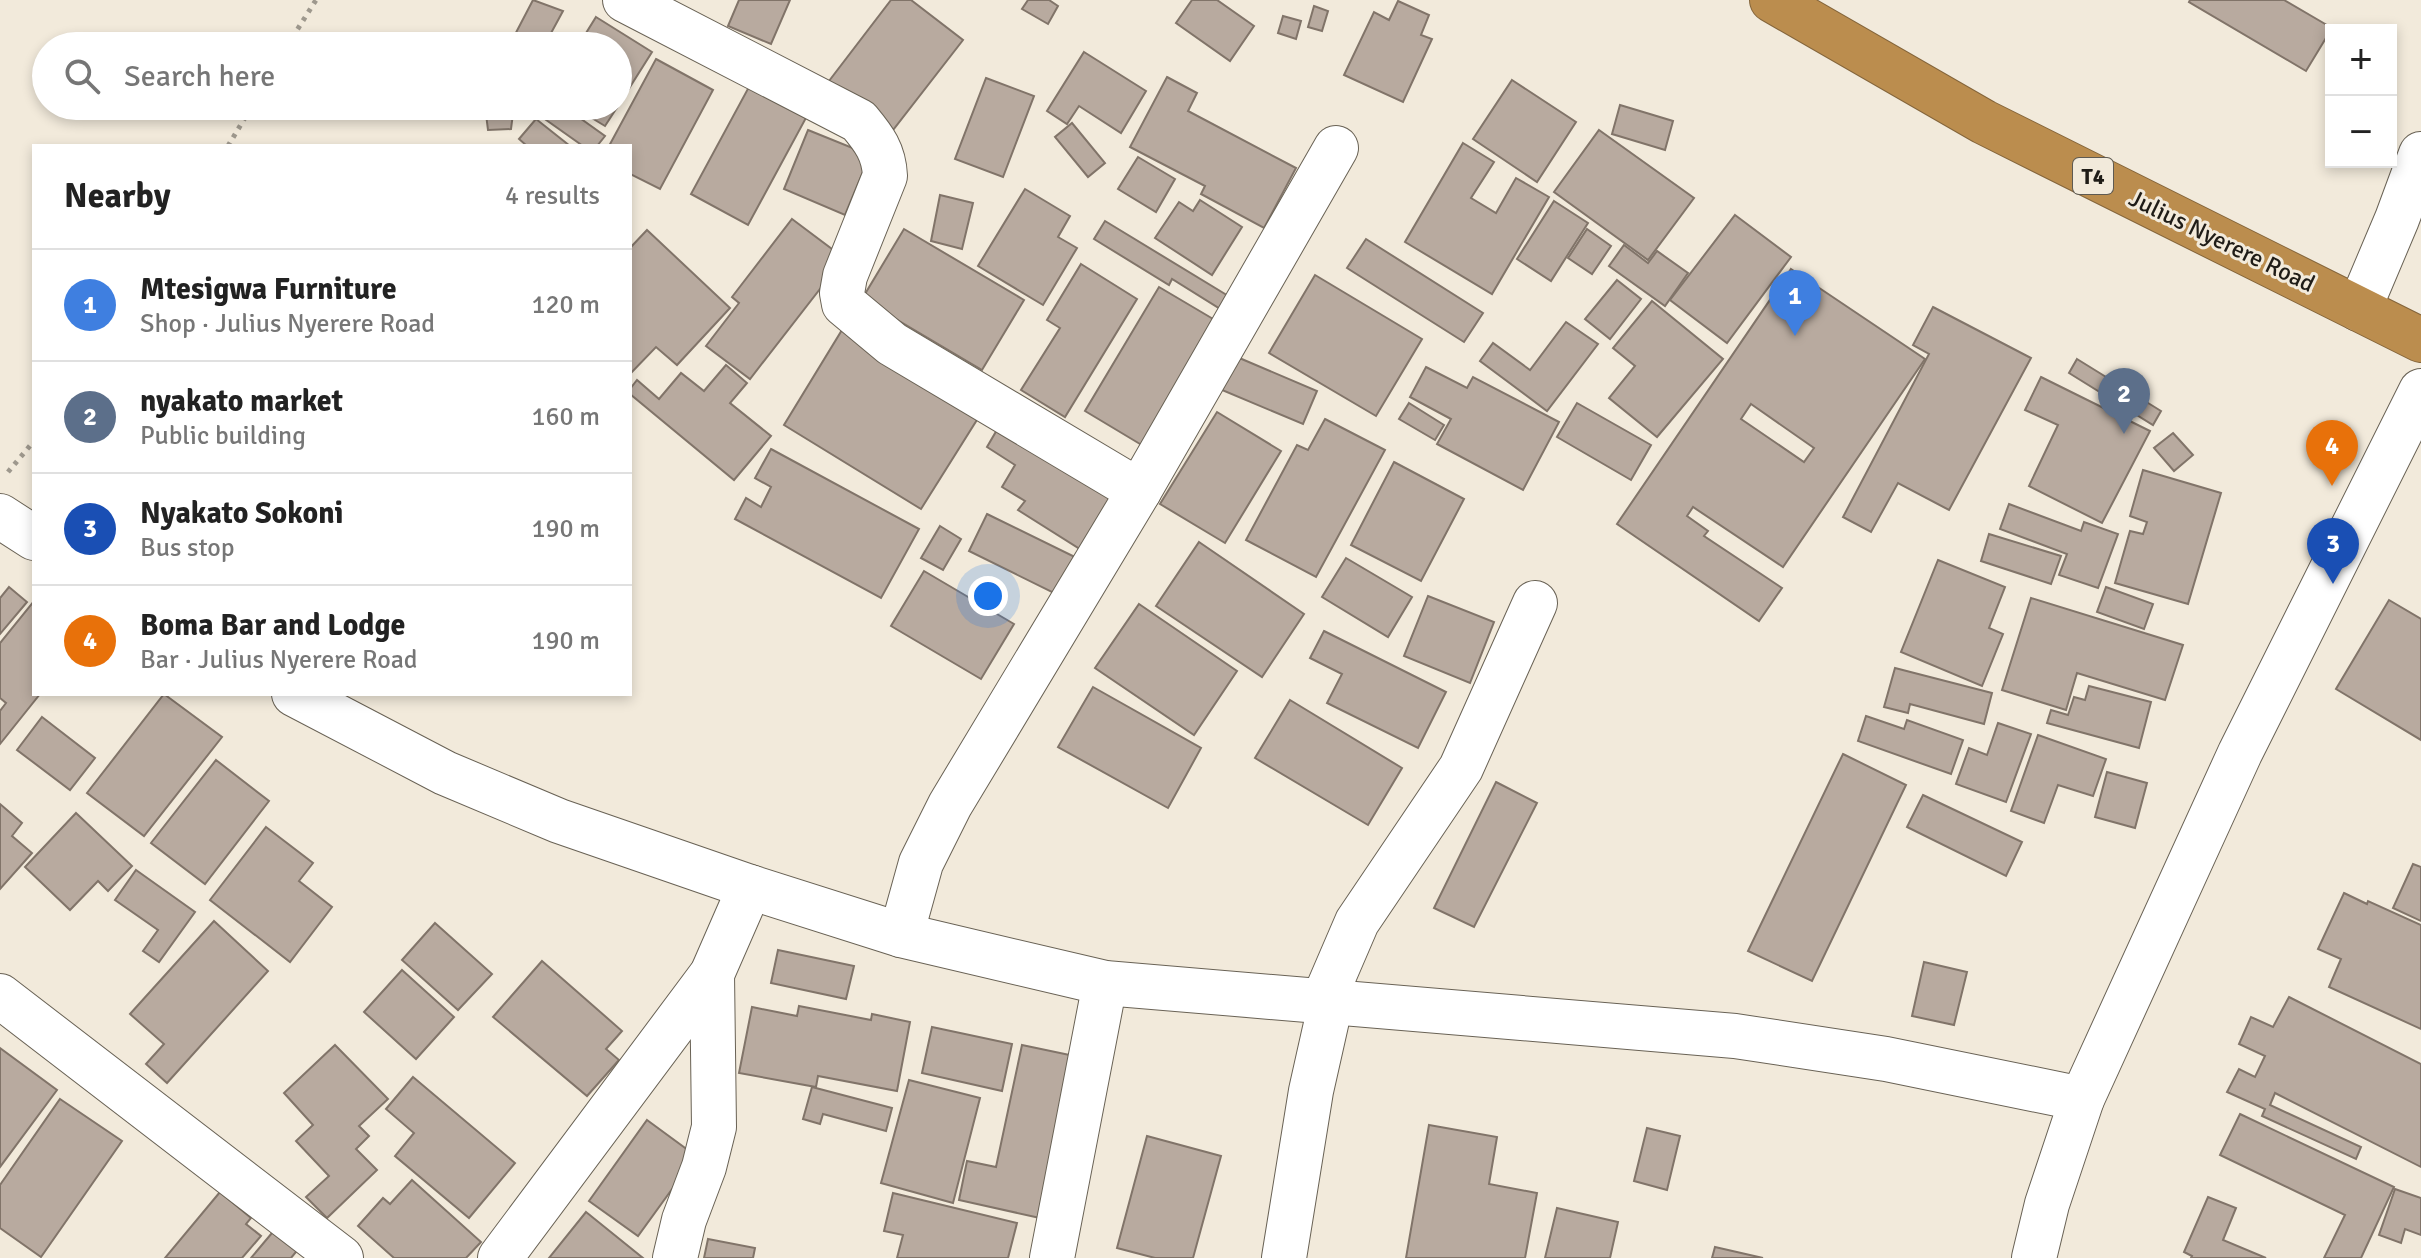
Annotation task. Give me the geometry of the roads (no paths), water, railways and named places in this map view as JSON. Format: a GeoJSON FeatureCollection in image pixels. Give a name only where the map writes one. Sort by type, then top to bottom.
{"type":"FeatureCollection","features":[{"type":"Feature","properties":{"kind":"highway","name":"Julius Nyerere Road"},"geometry":{"type":"LineString","coordinates":[[1772,0],[1984,122],[2421,340]]}},
{"type":"Feature","properties":{"kind":"street"},"geometry":{"type":"LineString","coordinates":[[625,0],[859,121],[879,145],[885,160],[885,176],[845,276],[844,304],[892,344],[1139,491]]}},
{"type":"Feature","properties":{"kind":"street"},"geometry":{"type":"LineString","coordinates":[[901,935],[921,863],[950,805],[1139,491],[1336,148]]}},
{"type":"Feature","properties":{"kind":"street"},"geometry":{"type":"LineString","coordinates":[[2359,309],[2409,225],[2421,154]]}},
{"type":"Feature","properties":{"kind":"street"},"geometry":{"type":"LineString","coordinates":[[2034,1258],[2047,1204],[2082,1099],[2240,753],[2421,391]]}},
{"type":"Feature","properties":{"kind":"street"},"geometry":{"type":"LineString","coordinates":[[0,516],[32,537]]}},
{"type":"Feature","properties":{"kind":"street"},"geometry":{"type":"LineString","coordinates":[[1284,1258],[1327,1002],[1357,922],[1461,768],[1535,603]]}},
{"type":"Feature","properties":{"kind":"street"},"geometry":{"type":"LineString","coordinates":[[298,696],[445,773],[544,815],[750,887],[901,935],[1105,983],[1735,1036],[1886,1059],[2082,1099]]}},
{"type":"Feature","properties":{"kind":"street"},"geometry":{"type":"LineString","coordinates":[[500,1258],[712,974],[750,887]]}},
{"type":"Feature","properties":{"kind":"street"},"geometry":{"type":"LineString","coordinates":[[675,1258],[714,1127],[712,974]]}},
{"type":"Feature","properties":{"kind":"street"},"geometry":{"type":"LineString","coordinates":[[1052,1258],[1105,983]]}},
{"type":"Feature","properties":{"kind":"street"},"geometry":{"type":"LineString","coordinates":[[0,996],[341,1258]]}},
{"type":"Feature","properties":{"kind":"place","name":"Mtesigwa Furniture"},"geometry":{"type":"Point","coordinates":[1795,336]}},
{"type":"Feature","properties":{"kind":"place","name":"nyakato market"},"geometry":{"type":"Point","coordinates":[2124,434]}},
{"type":"Feature","properties":{"kind":"place","name":"Boma Bar and Lodge"},"geometry":{"type":"Point","coordinates":[2332,486]}},
{"type":"Feature","properties":{"kind":"place","name":"Nyakato Sokoni"},"geometry":{"type":"Point","coordinates":[2333,584]}}]}
